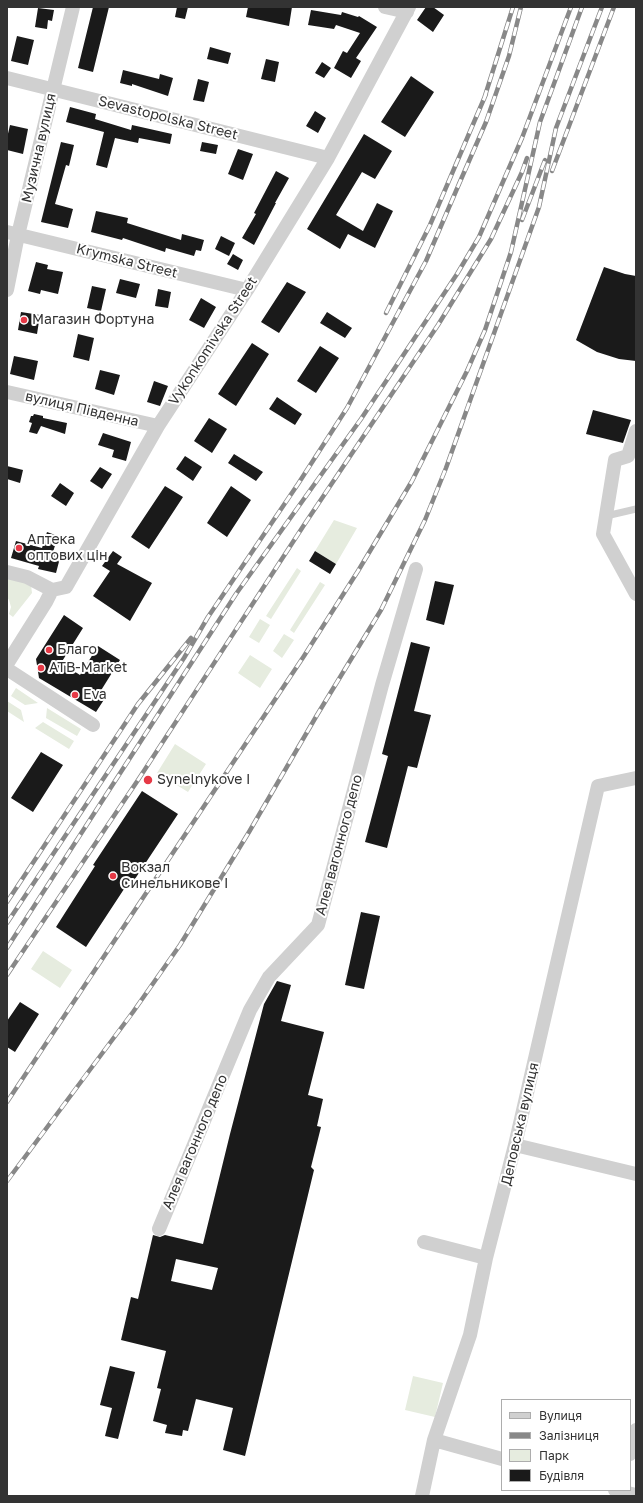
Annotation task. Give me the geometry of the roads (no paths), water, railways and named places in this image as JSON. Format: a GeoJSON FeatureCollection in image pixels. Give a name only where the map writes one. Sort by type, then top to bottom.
{"type":"FeatureCollection","features":[{"type":"Feature","properties":{"kind":"street","name":"Музична вулиця"},"geometry":{"type":"LineString","coordinates":[[7,290],[13,234],[53,89],[73,7]]}},
{"type":"Feature","properties":{"kind":"street"},"geometry":{"type":"LineString","coordinates":[[385,7],[408,10]]}},
{"type":"Feature","properties":{"kind":"street","name":"Vykonkomivska Street"},"geometry":{"type":"LineString","coordinates":[[52,590],[66,587],[158,426],[247,290],[328,158],[408,10]]}},
{"type":"Feature","properties":{"kind":"street","name":"Sevastopolska Street"},"geometry":{"type":"LineString","coordinates":[[7,78],[328,158]]}},
{"type":"Feature","properties":{"kind":"street","name":"Krymska Street"},"geometry":{"type":"LineString","coordinates":[[13,234],[247,290]]}},
{"type":"Feature","properties":{"kind":"street","name":"вулиця Південна"},"geometry":{"type":"LineString","coordinates":[[7,392],[158,426]]}},
{"type":"Feature","properties":{"kind":"street"},"geometry":{"type":"LineString","coordinates":[[636,431],[628,456],[615,460],[603,534],[636,594]]}},
{"type":"Feature","properties":{"kind":"street","name":"Алея вагонного депо"},"geometry":{"type":"LineString","coordinates":[[159,1229],[250,1010],[269,977],[318,925],[382,685],[416,569]]}},
{"type":"Feature","properties":{"kind":"street"},"geometry":{"type":"LineString","coordinates":[[7,572],[27,577],[52,590],[7,664]]}},
{"type":"Feature","properties":{"kind":"street"},"geometry":{"type":"LineString","coordinates":[[7,669],[93,725]]}},
{"type":"Feature","properties":{"kind":"street","name":"Деповська вулиця"},"geometry":{"type":"LineString","coordinates":[[422,1496],[434,1440],[470,1335],[486,1258],[515,1145],[598,786],[636,778]]}},
{"type":"Feature","properties":{"kind":"street"},"geometry":{"type":"LineString","coordinates":[[515,1145],[636,1174]]}},
{"type":"Feature","properties":{"kind":"street"},"geometry":{"type":"LineString","coordinates":[[424,1242],[486,1258]]}},
{"type":"Feature","properties":{"kind":"street"},"geometry":{"type":"LineString","coordinates":[[631,1450],[636,1430]]}},
{"type":"Feature","properties":{"kind":"street"},"geometry":{"type":"LineString","coordinates":[[434,1440],[501,1459]]}},
{"type":"Feature","properties":{"kind":"street"},"geometry":{"type":"LineString","coordinates":[[619,1492],[636,1495]]}},
{"type":"Feature","properties":{"kind":"lane"},"geometry":{"type":"LineString","coordinates":[[606,516],[636,510]]}},
{"type":"Feature","properties":{"kind":"railway"},"geometry":{"type":"LineString","coordinates":[[484,99],[513,7]]}},
{"type":"Feature","properties":{"kind":"railway"},"geometry":{"type":"LineString","coordinates":[[7,923],[184,658],[208,617],[298,484],[347,408],[426,261],[486,122],[509,56],[521,7]]}},
{"type":"Feature","properties":{"kind":"railway"},"geometry":{"type":"LineString","coordinates":[[7,948],[236,594],[361,419],[457,274],[479,237],[522,138],[571,7]]}},
{"type":"Feature","properties":{"kind":"railway"},"geometry":{"type":"LineString","coordinates":[[7,1102],[304,656],[358,571],[412,481],[467,371],[485,330],[511,252],[540,122],[582,7]]}},
{"type":"Feature","properties":{"kind":"railway"},"geometry":{"type":"LineString","coordinates":[[7,1181],[133,1012],[180,945],[381,610],[425,520],[446,468],[539,207],[556,128],[602,7]]}},
{"type":"Feature","properties":{"kind":"railway"},"geometry":{"type":"LineString","coordinates":[[552,171],[614,7]]}},
{"type":"Feature","properties":{"kind":"railway"},"geometry":{"type":"LineString","coordinates":[[386,313],[430,225],[486,94]]}},
{"type":"Feature","properties":{"kind":"railway"},"geometry":{"type":"LineString","coordinates":[[7,975],[138,780],[304,525],[438,325],[491,239],[527,158]]}},
{"type":"Feature","properties":{"kind":"railway"},"geometry":{"type":"LineString","coordinates":[[522,220],[545,160]]}},
{"type":"Feature","properties":{"kind":"railway"},"geometry":{"type":"LineString","coordinates":[[7,902],[138,704],[191,638]]}},
{"type":"Feature","properties":{"kind":"place","name":"Магазин Фортуна"},"geometry":{"type":"Point","coordinates":[24,320]}},
{"type":"Feature","properties":{"kind":"place","name":"Аптека оптових цін"},"geometry":{"type":"Point","coordinates":[19,548]}},
{"type":"Feature","properties":{"kind":"place","name":"Благо"},"geometry":{"type":"Point","coordinates":[49,650]}},
{"type":"Feature","properties":{"kind":"place","name":"ATB-Market"},"geometry":{"type":"Point","coordinates":[41,668]}},
{"type":"Feature","properties":{"kind":"place","name":"Eva"},"geometry":{"type":"Point","coordinates":[75,695]}},
{"type":"Feature","properties":{"kind":"place","name":"Synelnykove I"},"geometry":{"type":"Point","coordinates":[148,780]}},
{"type":"Feature","properties":{"kind":"place","name":"Вокзал Синельникове І"},"geometry":{"type":"Point","coordinates":[113,876]}}]}
